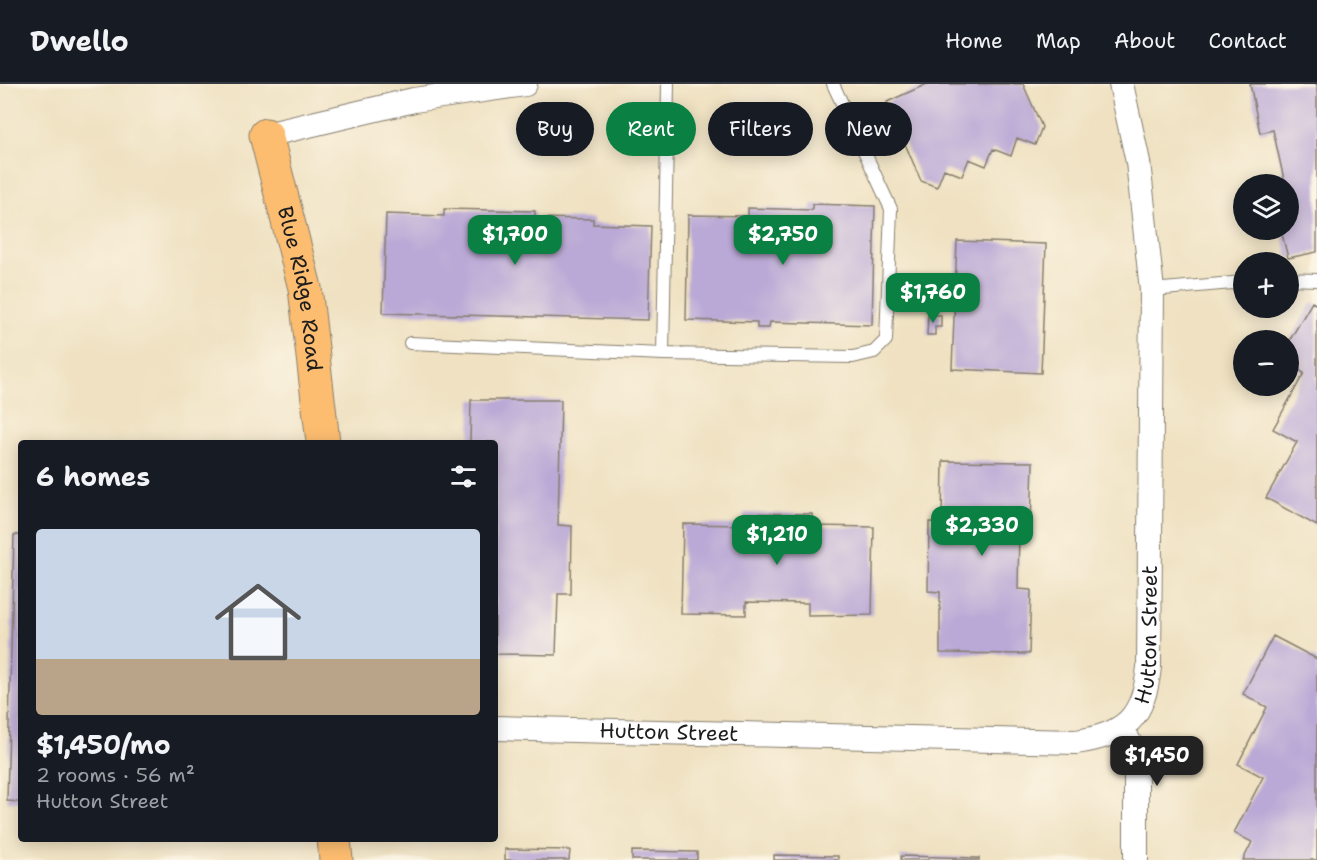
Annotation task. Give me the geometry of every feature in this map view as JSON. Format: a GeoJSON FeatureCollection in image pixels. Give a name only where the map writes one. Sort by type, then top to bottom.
{"type":"FeatureCollection","features":[{"type":"Feature","properties":{"kind":"main road","name":"Blue Ridge Road"},"geometry":{"type":"LineString","coordinates":[[266,135],[305,288],[323,440]]}},
{"type":"Feature","properties":{"kind":"main road"},"geometry":{"type":"LineString","coordinates":[[334,842],[336,860]]}},
{"type":"Feature","properties":{"kind":"street"},"geometry":{"type":"LineString","coordinates":[[266,135],[414,100],[525,84]]}},
{"type":"Feature","properties":{"kind":"street","name":"Hutton Street"},"geometry":{"type":"LineString","coordinates":[[498,728],[1076,742],[1097,739],[1122,727],[1140,710],[1147,692],[1149,667],[1152,290],[1138,162],[1121,84]]}},
{"type":"Feature","properties":{"kind":"street"},"geometry":{"type":"LineString","coordinates":[[1122,727],[1137,757],[1137,860]]}},
{"type":"Feature","properties":{"kind":"lane"},"geometry":{"type":"LineString","coordinates":[[663,354],[668,84]]}},
{"type":"Feature","properties":{"kind":"lane"},"geometry":{"type":"LineString","coordinates":[[410,343],[663,354],[853,357],[874,352],[886,340],[891,209],[833,84]]}},
{"type":"Feature","properties":{"kind":"lane"},"geometry":{"type":"LineString","coordinates":[[1299,279],[1317,280]]}},
{"type":"Feature","properties":{"kind":"lane"},"geometry":{"type":"LineString","coordinates":[[1152,290],[1233,283]]}},
{"type":"Feature","properties":{"kind":"building"},"geometry":{"type":"Polygon","coordinates":[[[927,84],[1023,84],[1042,127],[1035,145],[1017,138],[1011,156],[993,149],[986,166],[969,159],[962,176],[944,169],[937,187],[921,181],[910,156],[912,102],[887,102],[927,84]]]}},
{"type":"Feature","properties":{"kind":"building"},"geometry":{"type":"Polygon","coordinates":[[[1250,84],[1317,84],[1317,252],[1299,256],[1299,252],[1286,252],[1284,240],[1299,240],[1299,174],[1283,174],[1273,130],[1260,133],[1250,84]]]}},
{"type":"Feature","properties":{"kind":"building"},"geometry":{"type":"Polygon","coordinates":[[[812,204],[875,206],[872,325],[770,322],[769,328],[757,328],[757,322],[686,320],[688,215],[748,216],[748,208],[812,210],[812,204]]]}},
{"type":"Feature","properties":{"kind":"building"},"geometry":{"type":"Polygon","coordinates":[[[444,209],[535,211],[535,218],[593,219],[593,224],[651,226],[648,320],[383,313],[386,214],[444,216],[444,209]]]}},
{"type":"Feature","properties":{"kind":"building"},"geometry":{"type":"Polygon","coordinates":[[[957,241],[1046,244],[1041,373],[952,369],[957,241]]]}},
{"type":"Feature","properties":{"kind":"building"},"geometry":{"type":"Polygon","coordinates":[[[1312,302],[1317,305],[1317,526],[1266,498],[1297,442],[1273,429],[1291,396],[1299,396],[1299,382],[1304,373],[1299,370],[1299,330],[1296,330],[1312,302]]]}},
{"type":"Feature","properties":{"kind":"building"},"geometry":{"type":"Polygon","coordinates":[[[928,315],[941,315],[941,327],[935,327],[935,335],[927,335],[928,315]]]}},
{"type":"Feature","properties":{"kind":"building"},"geometry":{"type":"Polygon","coordinates":[[[471,400],[561,400],[558,525],[572,526],[571,594],[558,594],[556,655],[498,654],[498,440],[470,440],[471,400]]]}},
{"type":"Feature","properties":{"kind":"building"},"geometry":{"type":"Polygon","coordinates":[[[943,461],[1033,462],[1031,526],[1019,526],[1018,589],[1031,590],[1029,654],[940,653],[940,592],[928,591],[929,522],[942,522],[943,461]]]}},
{"type":"Feature","properties":{"kind":"building"},"geometry":{"type":"Polygon","coordinates":[[[744,513],[812,514],[813,526],[874,527],[872,615],[808,616],[808,603],[746,602],[746,615],[681,614],[683,524],[744,525],[744,513]]]}},
{"type":"Feature","properties":{"kind":"building"},"geometry":{"type":"Polygon","coordinates":[[[14,535],[18,535],[18,802],[7,801],[14,535]]]}},
{"type":"Feature","properties":{"kind":"building"},"geometry":{"type":"Polygon","coordinates":[[[1273,636],[1317,659],[1317,860],[1243,860],[1252,842],[1234,833],[1263,777],[1238,764],[1267,707],[1243,694],[1273,636]]]}},
{"type":"Feature","properties":{"kind":"building"},"geometry":{"type":"Polygon","coordinates":[[[505,849],[570,850],[569,860],[505,860],[505,849]]]}},
{"type":"Feature","properties":{"kind":"building"},"geometry":{"type":"Polygon","coordinates":[[[632,851],[697,852],[697,860],[632,860],[632,851]]]}},
{"type":"Feature","properties":{"kind":"building"},"geometry":{"type":"Polygon","coordinates":[[[774,855],[838,856],[838,860],[774,860],[774,855]]]}},
{"type":"Feature","properties":{"kind":"building"},"geometry":{"type":"Polygon","coordinates":[[[901,856],[979,858],[979,860],[901,860],[901,856]]]}}]}
